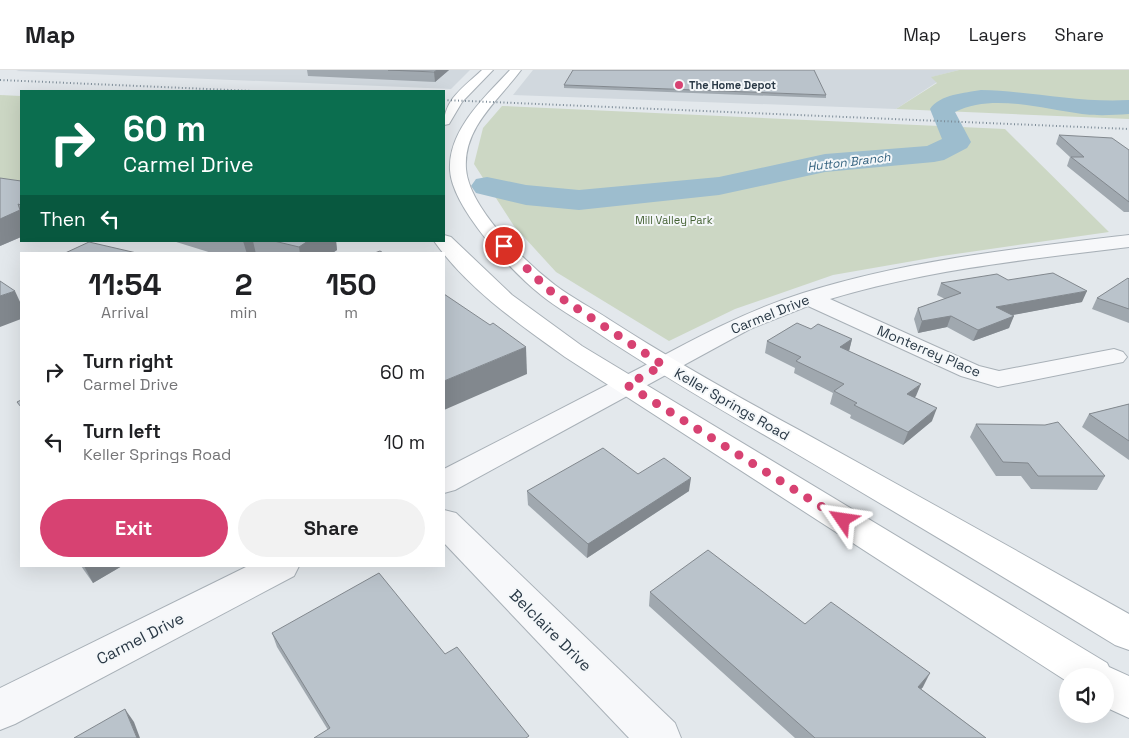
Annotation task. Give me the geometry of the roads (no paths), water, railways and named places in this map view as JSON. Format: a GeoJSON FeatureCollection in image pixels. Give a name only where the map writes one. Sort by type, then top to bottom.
{"type":"FeatureCollection","features":[{"type":"Feature","properties":{"kind":"main road"},"geometry":{"type":"LineString","coordinates":[[445,119],[457,100],[488,70],[491,76],[486,82],[501,87]]}},
{"type":"Feature","properties":{"kind":"main road","name":"Keller Springs Road"},"geometry":{"type":"LineString","coordinates":[[516,70],[486,102],[462,145],[458,171],[469,200],[463,239],[489,288],[514,308],[627,385],[1080,668]]}},
{"type":"Feature","properties":{"kind":"main road","name":"Keller Springs Road"},"geometry":{"type":"LineString","coordinates":[[463,239],[549,290],[663,365],[1129,633]]}},
{"type":"Feature","properties":{"kind":"main road"},"geometry":{"type":"LineString","coordinates":[[1114,689],[1129,698]]}},
{"type":"Feature","properties":{"kind":"street","name":"Carmel Drive"},"geometry":{"type":"LineString","coordinates":[[445,481],[742,324],[809,298],[867,281],[907,273],[1053,250],[1129,241]]}},
{"type":"Feature","properties":{"kind":"street","name":"Monterrey Place"},"geometry":{"type":"LineString","coordinates":[[809,298],[970,371],[998,379],[1114,356]]}},
{"type":"Feature","properties":{"kind":"street","name":"Belclaire Drive"},"geometry":{"type":"LineString","coordinates":[[445,523],[659,738]]}},
{"type":"Feature","properties":{"kind":"street","name":"Carmel Drive"},"geometry":{"type":"LineString","coordinates":[[0,710],[279,567]]}},
{"type":"Feature","properties":{"kind":"waterway","name":"Hutton Branch"},"geometry":{"type":"LineString","coordinates":[[487,186],[526,195],[579,200],[719,186],[825,163],[892,159],[934,154],[957,142],[942,109],[959,101],[981,97],[1032,100],[1084,107],[1129,107]]}},
{"type":"Feature","properties":{"kind":"railway"},"geometry":{"type":"LineString","coordinates":[[0,80],[231,90]]}},
{"type":"Feature","properties":{"kind":"railway"},"geometry":{"type":"LineString","coordinates":[[445,100],[1129,129]]}},
{"type":"Feature","properties":{"kind":"place","name":"The Home Depot"},"geometry":{"type":"Point","coordinates":[679,85]}},
{"type":"Feature","properties":{"kind":"park label","name":"Mill Valley Park"},"geometry":{"type":"Point","coordinates":[674,220]}}]}
